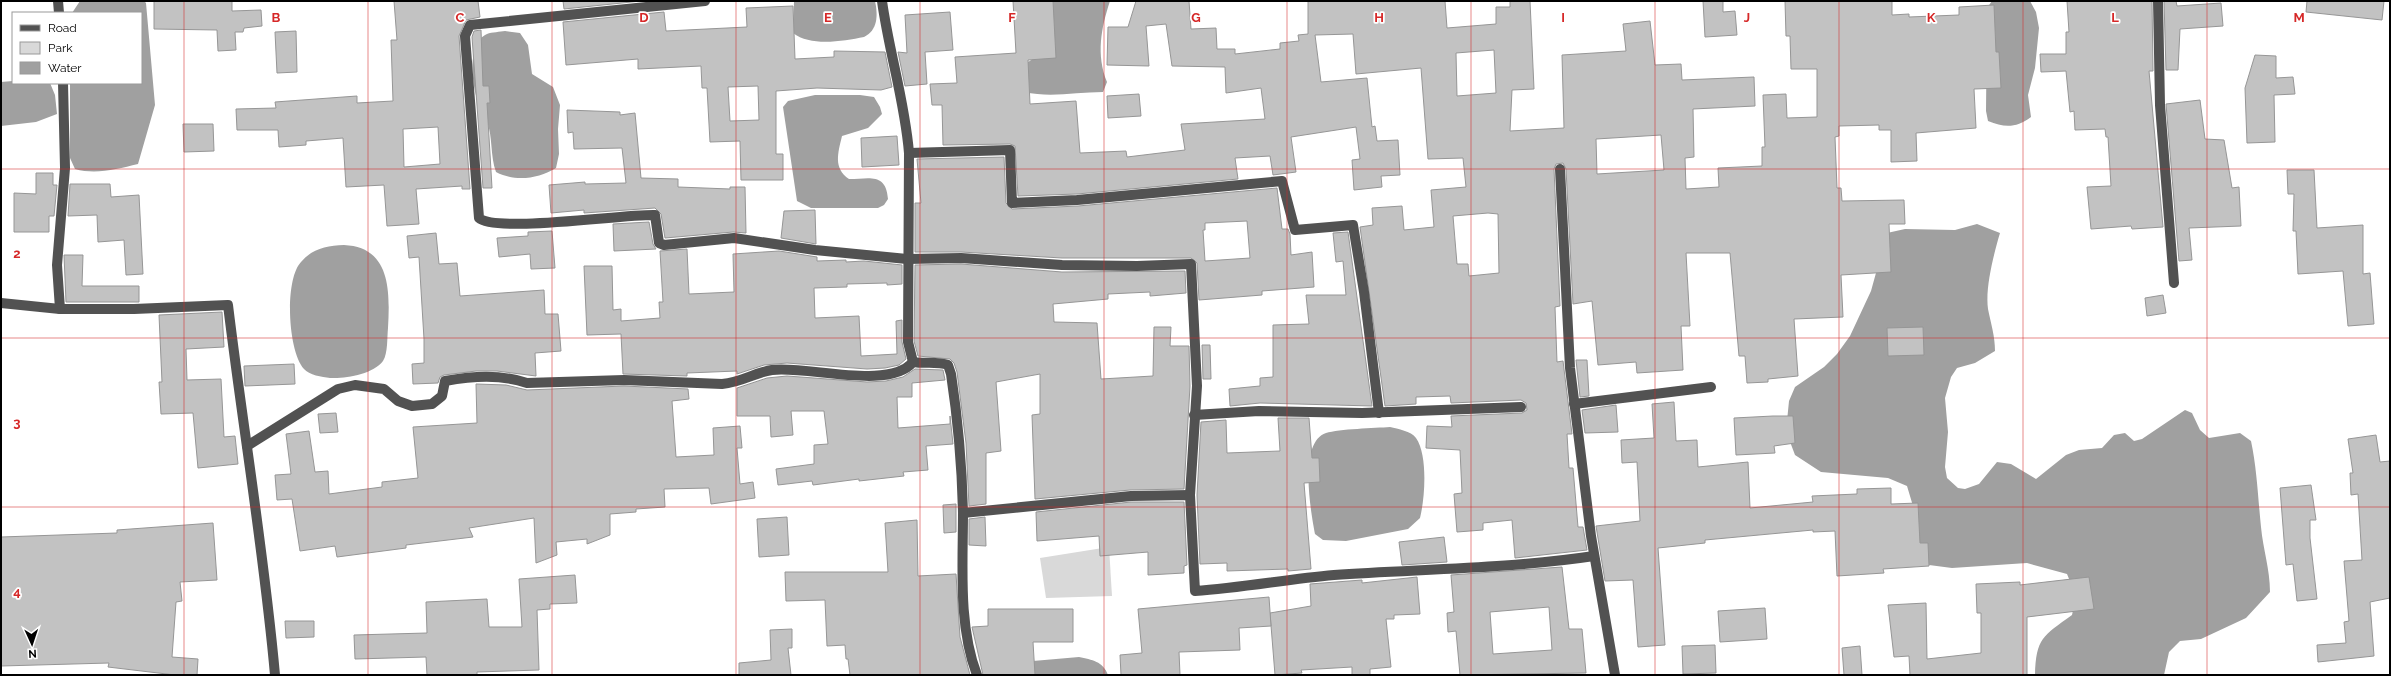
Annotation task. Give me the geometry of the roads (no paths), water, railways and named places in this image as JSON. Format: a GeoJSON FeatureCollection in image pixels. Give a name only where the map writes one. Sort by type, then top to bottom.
{"type":"FeatureCollection","features":[{"type":"Feature","properties":{"kind":"street"},"geometry":{"type":"LineString","coordinates":[[58,1],[59,12]]}},
{"type":"Feature","properties":{"kind":"street"},"geometry":{"type":"LineString","coordinates":[[705,1],[470,25],[465,36],[479,218],[489,224],[513,225],[655,215],[659,243],[664,246],[734,238],[815,250],[907,259],[961,258],[1062,265],[1137,266],[1191,264],[1197,352],[1197,386],[1190,495],[1195,591],[1251,587],[1290,579],[1333,575],[1536,565],[1594,556]]}},
{"type":"Feature","properties":{"kind":"street"},"geometry":{"type":"LineString","coordinates":[[882,1],[892,62],[907,125],[910,153],[907,259],[908,342],[913,362]]}},
{"type":"Feature","properties":{"kind":"street"},"geometry":{"type":"LineString","coordinates":[[2158,1],[2160,105],[2174,283]]}},
{"type":"Feature","properties":{"kind":"street"},"geometry":{"type":"LineString","coordinates":[[60,309],[57,265],[65,168],[63,84]]}},
{"type":"Feature","properties":{"kind":"street"},"geometry":{"type":"LineString","coordinates":[[910,153],[1010,150],[1012,202],[1077,200],[1282,182],[1296,230],[1353,225],[1364,292],[1379,413]]}},
{"type":"Feature","properties":{"kind":"street"},"geometry":{"type":"LineString","coordinates":[[1560,169],[1570,368],[1594,556],[1615,675]]}},
{"type":"Feature","properties":{"kind":"street"},"geometry":{"type":"LineString","coordinates":[[1,303],[60,309],[134,309],[228,305],[239,397],[260,535],[274,675]]}},
{"type":"Feature","properties":{"kind":"street"},"geometry":{"type":"LineString","coordinates":[[247,446],[338,389],[355,385],[384,389],[398,401],[412,406],[432,404],[442,396],[445,382],[465,378],[495,376],[512,378],[527,383],[631,380],[722,384],[738,383],[772,370],[786,369],[844,376],[901,371],[913,362],[923,364],[941,362],[948,365],[959,434],[963,513],[964,605],[977,675]]}},
{"type":"Feature","properties":{"kind":"street"},"geometry":{"type":"LineString","coordinates":[[1574,404],[1711,387]]}},
{"type":"Feature","properties":{"kind":"street"},"geometry":{"type":"LineString","coordinates":[[1194,415],[1259,411],[1379,413],[1521,407]]}},
{"type":"Feature","properties":{"kind":"street"},"geometry":{"type":"LineString","coordinates":[[963,513],[1131,496],[1190,495]]}},
{"type":"Feature","properties":{"kind":"water"},"geometry":{"type":"Polygon","coordinates":[[[80,1],[144,1],[146,3],[155,105],[138,164],[106,171],[83,171],[75,169],[70,158],[70,84],[142,84],[142,12],[73,12],[80,1]]]}},
{"type":"Feature","properties":{"kind":"water"},"geometry":{"type":"Polygon","coordinates":[[[794,1],[875,1],[877,12],[876,22],[869,34],[864,37],[827,42],[809,40],[793,33],[794,1]]]}},
{"type":"Feature","properties":{"kind":"water"},"geometry":{"type":"Polygon","coordinates":[[[1040,1],[1110,1],[1104,21],[1101,42],[1102,62],[1107,82],[1103,92],[1044,95],[1024,92],[1025,64],[1036,57],[1040,1]]]}},
{"type":"Feature","properties":{"kind":"water"},"geometry":{"type":"Polygon","coordinates":[[[1992,1],[2030,1],[2036,12],[2039,28],[2035,68],[2028,95],[2031,117],[2026,121],[2010,126],[2000,125],[1988,121],[1986,111],[1987,8],[1992,1]]]}},
{"type":"Feature","properties":{"kind":"water"},"geometry":{"type":"Polygon","coordinates":[[[505,31],[520,33],[528,45],[532,74],[553,87],[560,105],[558,129],[559,154],[556,168],[534,177],[511,177],[496,172],[489,127],[486,117],[479,105],[474,88],[472,66],[476,46],[480,39],[487,34],[505,31]]]}},
{"type":"Feature","properties":{"kind":"water"},"geometry":{"type":"Polygon","coordinates":[[[12,81],[12,84],[50,84],[55,95],[57,114],[36,122],[1,126],[1,82],[12,81]]]}},
{"type":"Feature","properties":{"kind":"water"},"geometry":{"type":"Polygon","coordinates":[[[815,95],[860,95],[874,97],[882,114],[868,128],[842,136],[838,160],[841,170],[849,179],[870,178],[884,184],[887,190],[888,199],[884,205],[878,208],[811,208],[797,201],[783,107],[788,101],[815,95]]]}},
{"type":"Feature","properties":{"kind":"water"},"geometry":{"type":"Polygon","coordinates":[[[1977,224],[2000,233],[1993,260],[1987,301],[1994,335],[1995,351],[1975,363],[1957,368],[1951,377],[1945,398],[1948,432],[1945,467],[1947,478],[1958,488],[1965,489],[1979,484],[1997,462],[2011,464],[2036,479],[2066,455],[2079,450],[2102,448],[2114,435],[2125,433],[2134,441],[2142,439],[2185,410],[2192,413],[2200,430],[2209,438],[2240,433],[2251,441],[2255,462],[2262,535],[2269,575],[2270,592],[2246,618],[2201,639],[2180,641],[2169,652],[2164,675],[2035,675],[2037,653],[2043,639],[2054,628],[2072,615],[2076,596],[2067,574],[2027,563],[1952,568],[1929,565],[1915,540],[1913,506],[1907,486],[1888,478],[1821,472],[1795,455],[1786,431],[1789,401],[1795,387],[1824,367],[1837,354],[1850,336],[1871,291],[1887,233],[1905,229],[1955,230],[1977,224]]]}},
{"type":"Feature","properties":{"kind":"water"},"geometry":{"type":"Polygon","coordinates":[[[344,245],[359,248],[371,254],[379,263],[384,274],[389,300],[387,345],[385,358],[379,366],[359,375],[344,378],[330,378],[309,373],[304,369],[299,360],[294,348],[290,316],[290,299],[296,271],[306,257],[321,249],[344,245]]]}},
{"type":"Feature","properties":{"kind":"water"},"geometry":{"type":"Polygon","coordinates":[[[1390,427],[1411,434],[1416,438],[1420,445],[1424,466],[1424,488],[1420,518],[1408,529],[1346,541],[1323,540],[1315,534],[1308,479],[1309,463],[1312,450],[1317,439],[1326,433],[1332,432],[1390,427]]]}},
{"type":"Feature","properties":{"kind":"water"},"geometry":{"type":"Polygon","coordinates":[[[1079,657],[1093,660],[1100,664],[1106,670],[1108,675],[1014,675],[1033,661],[1079,657]]]}}]}
